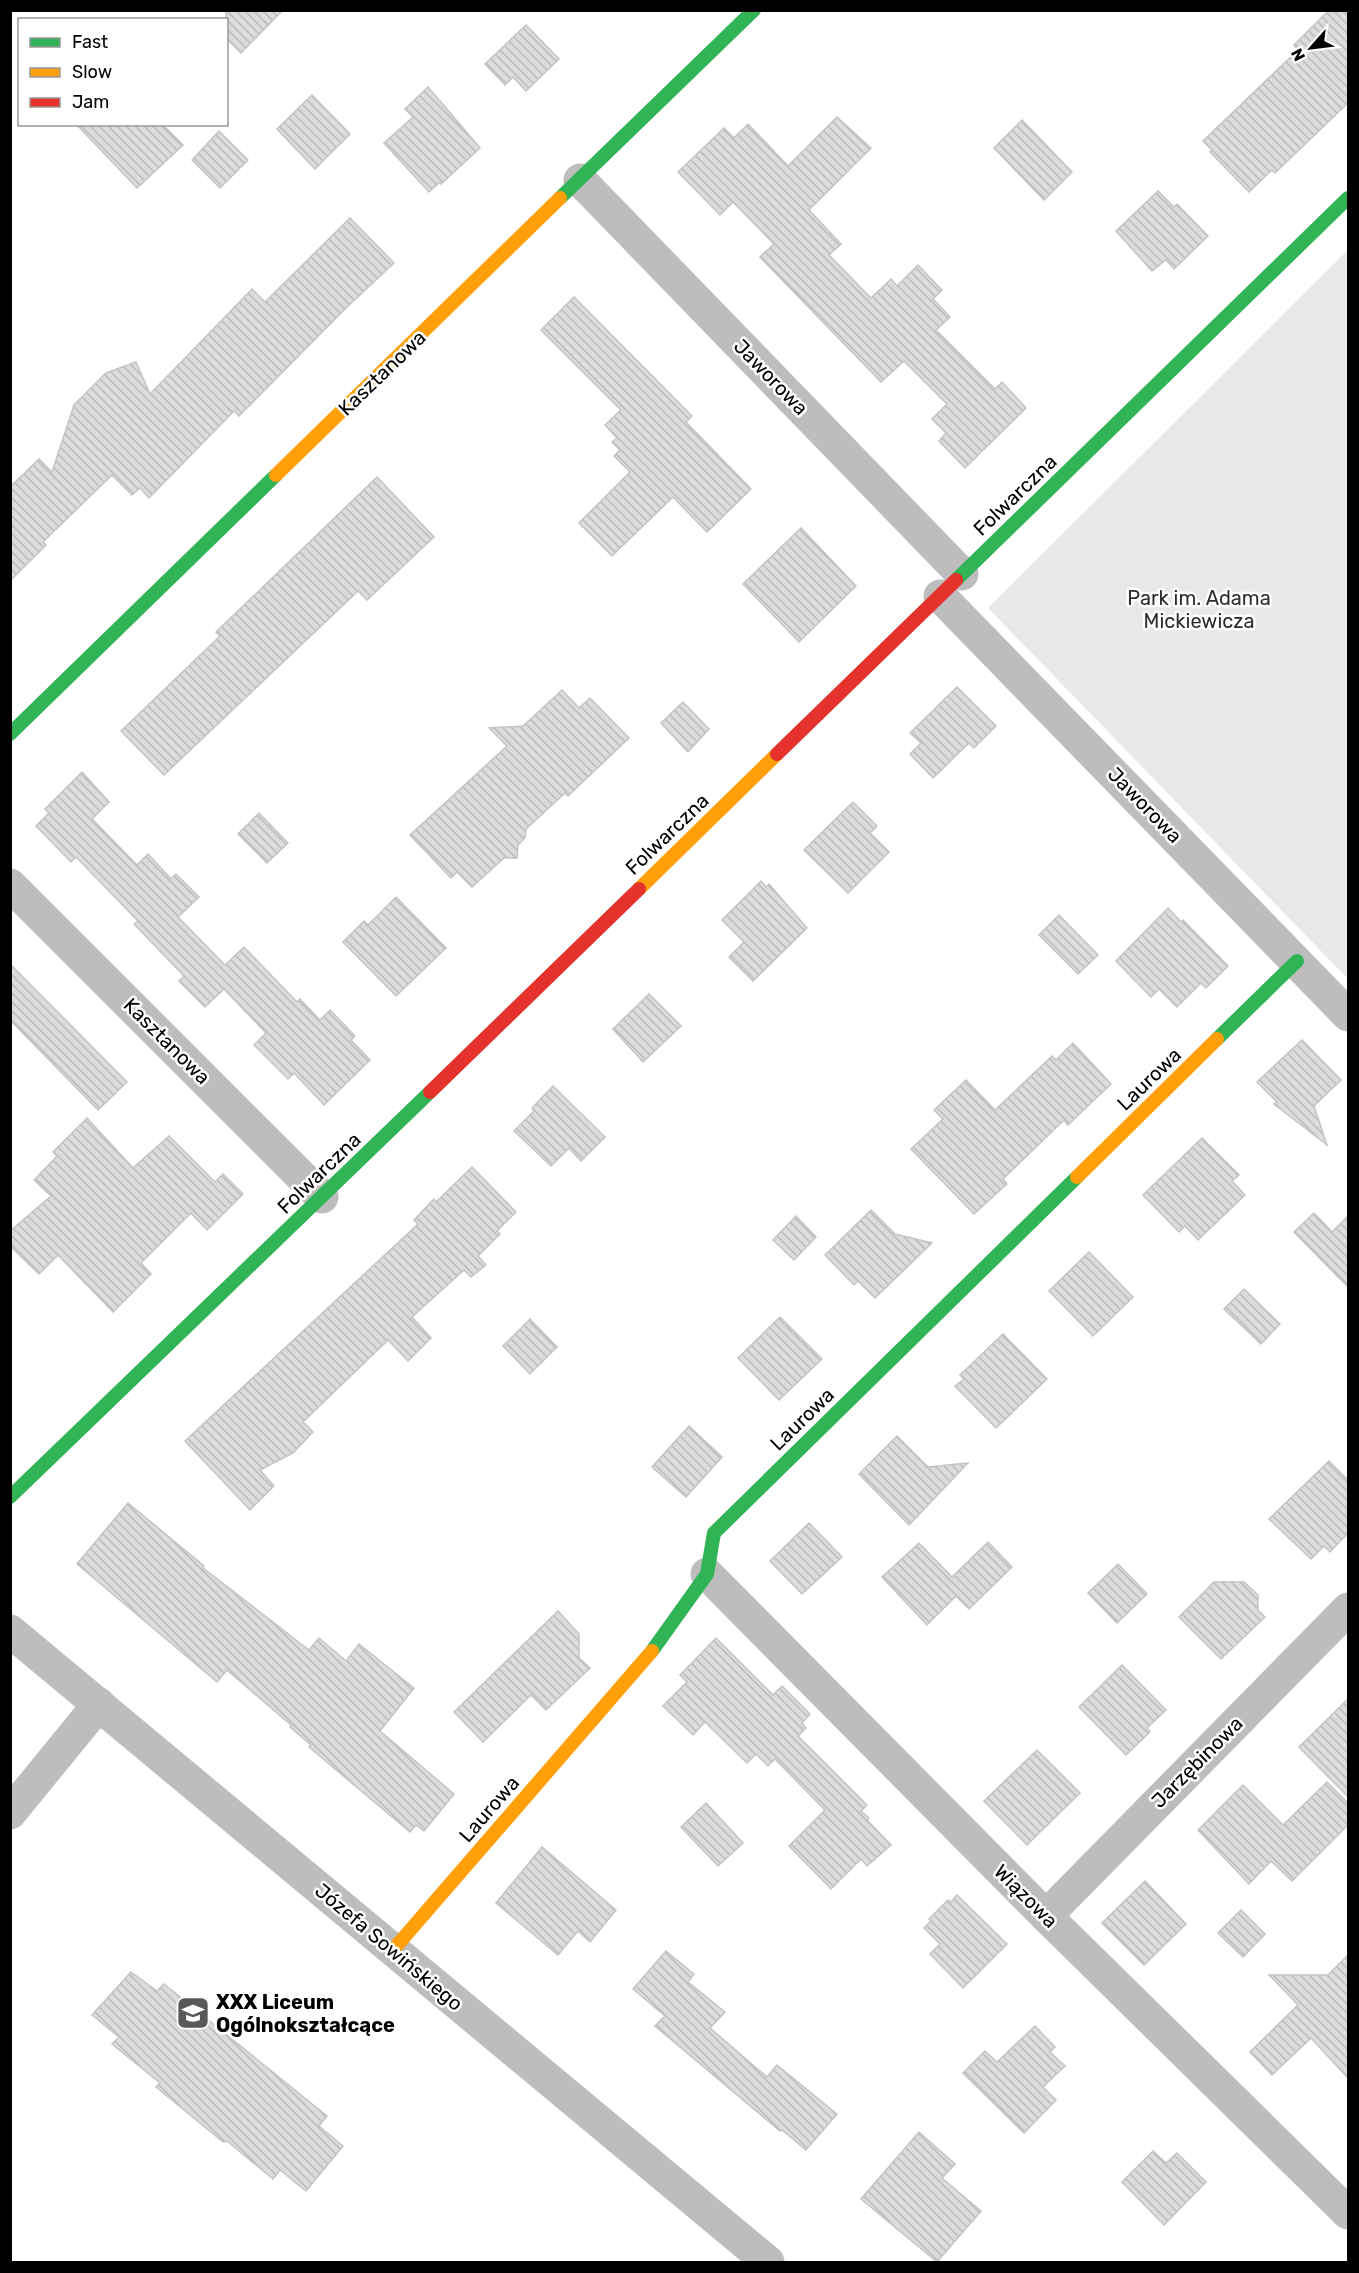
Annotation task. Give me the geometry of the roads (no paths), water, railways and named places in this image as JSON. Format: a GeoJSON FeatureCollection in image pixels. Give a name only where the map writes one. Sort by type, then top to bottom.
{"type":"FeatureCollection","features":[{"type":"Feature","properties":{"kind":"street","name":"Kasztanowa"},"geometry":{"type":"LineString","coordinates":[[10,734],[754,10]]}},
{"type":"Feature","properties":{"kind":"street","name":"Jaworowa"},"geometry":{"type":"LineString","coordinates":[[580,180],[1348,1015]]}},
{"type":"Feature","properties":{"kind":"street","name":"Folwarczna"},"geometry":{"type":"LineString","coordinates":[[10,1497],[322,1197],[1348,198]]}},
{"type":"Feature","properties":{"kind":"street","name":"Kasztanowa"},"geometry":{"type":"LineString","coordinates":[[10,885],[322,1197]]}},
{"type":"Feature","properties":{"kind":"street","name":"Laurowa"},"geometry":{"type":"LineString","coordinates":[[393,1950],[656,1646],[707,1574],[714,1533],[1297,961]]}},
{"type":"Feature","properties":{"kind":"street","name":"Wiązowa"},"geometry":{"type":"LineString","coordinates":[[707,1574],[1046,1916],[1348,2214]]}},
{"type":"Feature","properties":{"kind":"street","name":"Jarzębinowa"},"geometry":{"type":"LineString","coordinates":[[1046,1916],[1348,1609]]}},
{"type":"Feature","properties":{"kind":"street","name":"Józefa Sowińskiego"},"geometry":{"type":"LineString","coordinates":[[10,1630],[768,2262]]}},
{"type":"Feature","properties":{"kind":"street"},"geometry":{"type":"LineString","coordinates":[[10,1813],[99,1704]]}},
{"type":"Feature","properties":{"kind":"place","name":"XXX Liceum Ogólnokształcące"},"geometry":{"type":"Point","coordinates":[193,2013]}},
{"type":"Feature","properties":{"kind":"park label","name":"Park im. Adama Mickiewicza"},"geometry":{"type":"Point","coordinates":[1199,610]}}]}
